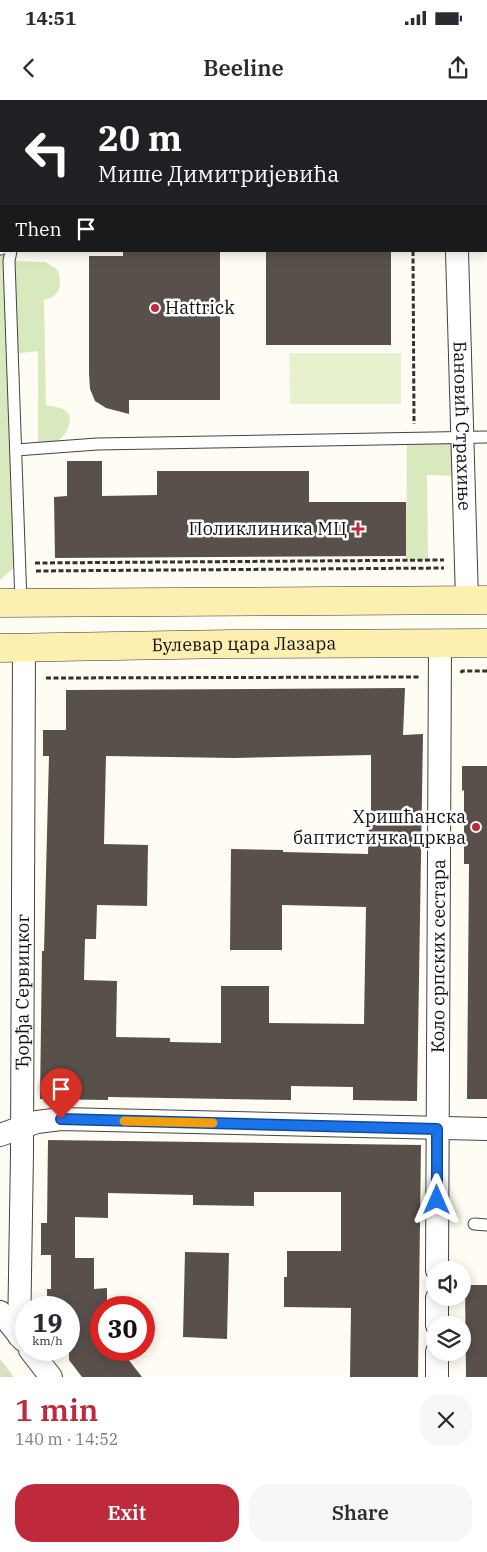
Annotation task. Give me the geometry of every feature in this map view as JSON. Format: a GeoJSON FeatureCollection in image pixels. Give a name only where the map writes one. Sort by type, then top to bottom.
{"type":"FeatureCollection","features":[{"type":"Feature","properties":{"kind":"main road"},"geometry":{"type":"LineString","coordinates":[[10,603],[477,600]]}},
{"type":"Feature","properties":{"kind":"main road","name":"Булевар цара Лазара"},"geometry":{"type":"LineString","coordinates":[[12,648],[231,644],[487,643]]}},
{"type":"Feature","properties":{"kind":"street","name":"Бановић Страхиње"},"geometry":{"type":"LineString","coordinates":[[457,252],[466,563],[477,600]]}},
{"type":"Feature","properties":{"kind":"street","name":"Коло српских сестара"},"geometry":{"type":"LineString","coordinates":[[436,1261],[440,644]]}},
{"type":"Feature","properties":{"kind":"street","name":"Ђорђа Сервицког"},"geometry":{"type":"LineString","coordinates":[[12,648],[23,678],[22,1126],[24,1296]]}},
{"type":"Feature","properties":{"kind":"street"},"geometry":{"type":"LineString","coordinates":[[0,1135],[37,1122],[61,1119],[487,1129]]}},
{"type":"Feature","properties":{"kind":"street"},"geometry":{"type":"LineString","coordinates":[[0,1312],[15,1331]]}},
{"type":"Feature","properties":{"kind":"street"},"geometry":{"type":"LineString","coordinates":[[38,1361],[51,1377]]}},
{"type":"Feature","properties":{"kind":"street"},"geometry":{"type":"LineString","coordinates":[[437,1361],[437,1377]]}},
{"type":"Feature","properties":{"kind":"lane"},"geometry":{"type":"LineString","coordinates":[[10,603],[19,567],[9,261],[11,252]]}},
{"type":"Feature","properties":{"kind":"lane"},"geometry":{"type":"LineString","coordinates":[[16,450],[97,444],[487,437]]}},
{"type":"Feature","properties":{"kind":"lane"},"geometry":{"type":"LineString","coordinates":[[474,1224],[487,1225]]}},
{"type":"Feature","properties":{"kind":"path"},"geometry":{"type":"LineString","coordinates":[[413,252],[415,437]]}},
{"type":"Feature","properties":{"kind":"path"},"geometry":{"type":"LineString","coordinates":[[19,567],[466,563]]}},
{"type":"Feature","properties":{"kind":"path"},"geometry":{"type":"LineString","coordinates":[[19,567],[466,563]]}},
{"type":"Feature","properties":{"kind":"path"},"geometry":{"type":"LineString","coordinates":[[23,678],[441,677]]}},
{"type":"Feature","properties":{"kind":"green space"},"geometry":{"type":"Polygon","coordinates":[[[0,252],[2,252],[9,261],[45,262],[58,270],[59,289],[54,296],[44,300],[46,405],[66,411],[70,417],[70,422],[66,432],[54,444],[38,445],[38,351],[13,354],[19,563],[0,580],[0,252]]]}},
{"type":"Feature","properties":{"kind":"green space"},"geometry":{"type":"Polygon","coordinates":[[[289,353],[401,353],[401,404],[290,404],[289,353]]]}},
{"type":"Feature","properties":{"kind":"green space"},"geometry":{"type":"Polygon","coordinates":[[[463,437],[465,476],[427,475],[428,560],[406,560],[407,438],[463,437]]]}},
{"type":"Feature","properties":{"kind":"green space"},"geometry":{"type":"Polygon","coordinates":[[[0,1359],[14,1377],[0,1377],[0,1359]]]}},
{"type":"Feature","properties":{"kind":"building","name":"Hattrick"},"geometry":{"type":"Polygon","coordinates":[[[123,252],[220,252],[220,400],[129,400],[129,414],[106,408],[95,401],[90,389],[89,373],[89,256],[123,256],[123,252]]]}},
{"type":"Feature","properties":{"kind":"building"},"geometry":{"type":"Polygon","coordinates":[[[266,252],[391,252],[391,345],[266,345],[266,252]]]}},
{"type":"Feature","properties":{"kind":"building"},"geometry":{"type":"Polygon","coordinates":[[[67,461],[102,461],[102,496],[157,495],[157,471],[309,471],[309,502],[406,502],[406,556],[55,558],[54,497],[67,496],[67,461]]]}},
{"type":"Feature","properties":{"kind":"building"},"geometry":{"type":"Polygon","coordinates":[[[405,688],[403,735],[423,734],[417,1101],[353,1100],[353,1087],[291,1086],[291,1100],[108,1097],[108,1100],[40,1099],[42,951],[44,951],[49,756],[43,756],[43,730],[66,730],[66,690],[405,688]],[[371,755],[234,758],[106,756],[104,844],[148,845],[147,906],[97,905],[96,939],[85,939],[84,980],[117,981],[116,1037],[170,1038],[170,1042],[221,1043],[221,986],[269,986],[269,1023],[364,1024],[366,907],[282,905],[282,950],[230,950],[231,849],[368,854],[369,819],[371,819],[371,755]]]}},
{"type":"Feature","properties":{"kind":"building"},"geometry":{"type":"Polygon","coordinates":[[[462,766],[487,766],[487,1099],[467,1099],[469,864],[464,864],[464,790],[462,791],[462,766]]]}},
{"type":"Feature","properties":{"kind":"building"},"geometry":{"type":"Polygon","coordinates":[[[48,1140],[421,1145],[418,1377],[350,1377],[351,1308],[284,1307],[284,1277],[287,1277],[287,1251],[341,1251],[341,1192],[254,1192],[254,1206],[193,1205],[193,1195],[108,1193],[108,1218],[75,1217],[75,1258],[94,1258],[94,1289],[107,1288],[107,1296],[90,1296],[90,1361],[130,1361],[142,1377],[82,1377],[70,1361],[80,1361],[80,1296],[47,1296],[47,1289],[51,1289],[51,1255],[41,1255],[41,1223],[47,1223],[48,1140]]]}},
{"type":"Feature","properties":{"kind":"building"},"geometry":{"type":"Polygon","coordinates":[[[185,1252],[229,1253],[227,1339],[183,1337],[185,1252]]]}},
{"type":"Feature","properties":{"kind":"building"},"geometry":{"type":"Polygon","coordinates":[[[471,1285],[487,1285],[487,1377],[466,1377],[466,1361],[471,1361],[471,1316],[465,1316],[465,1306],[471,1306],[471,1285]]]}},
{"type":"Feature","properties":{"kind":"slow traffic"},"geometry":{"type":"LineString","coordinates":[[124,1121],[213,1123]]}},
{"type":"Feature","properties":{"kind":"place","name":"Hattrick"},"geometry":{"type":"Point","coordinates":[155,308]}},
{"type":"Feature","properties":{"kind":"place","name":"Поликлиника МЦ"},"geometry":{"type":"Point","coordinates":[358,529]}},
{"type":"Feature","properties":{"kind":"place","name":"Хришћанска баптистичка црква"},"geometry":{"type":"Point","coordinates":[476,827]}},
{"type":"Feature","properties":{"kind":"route"},"geometry":{"type":"LineString","coordinates":[[61,1119],[437,1129],[437,1200]]}}]}
